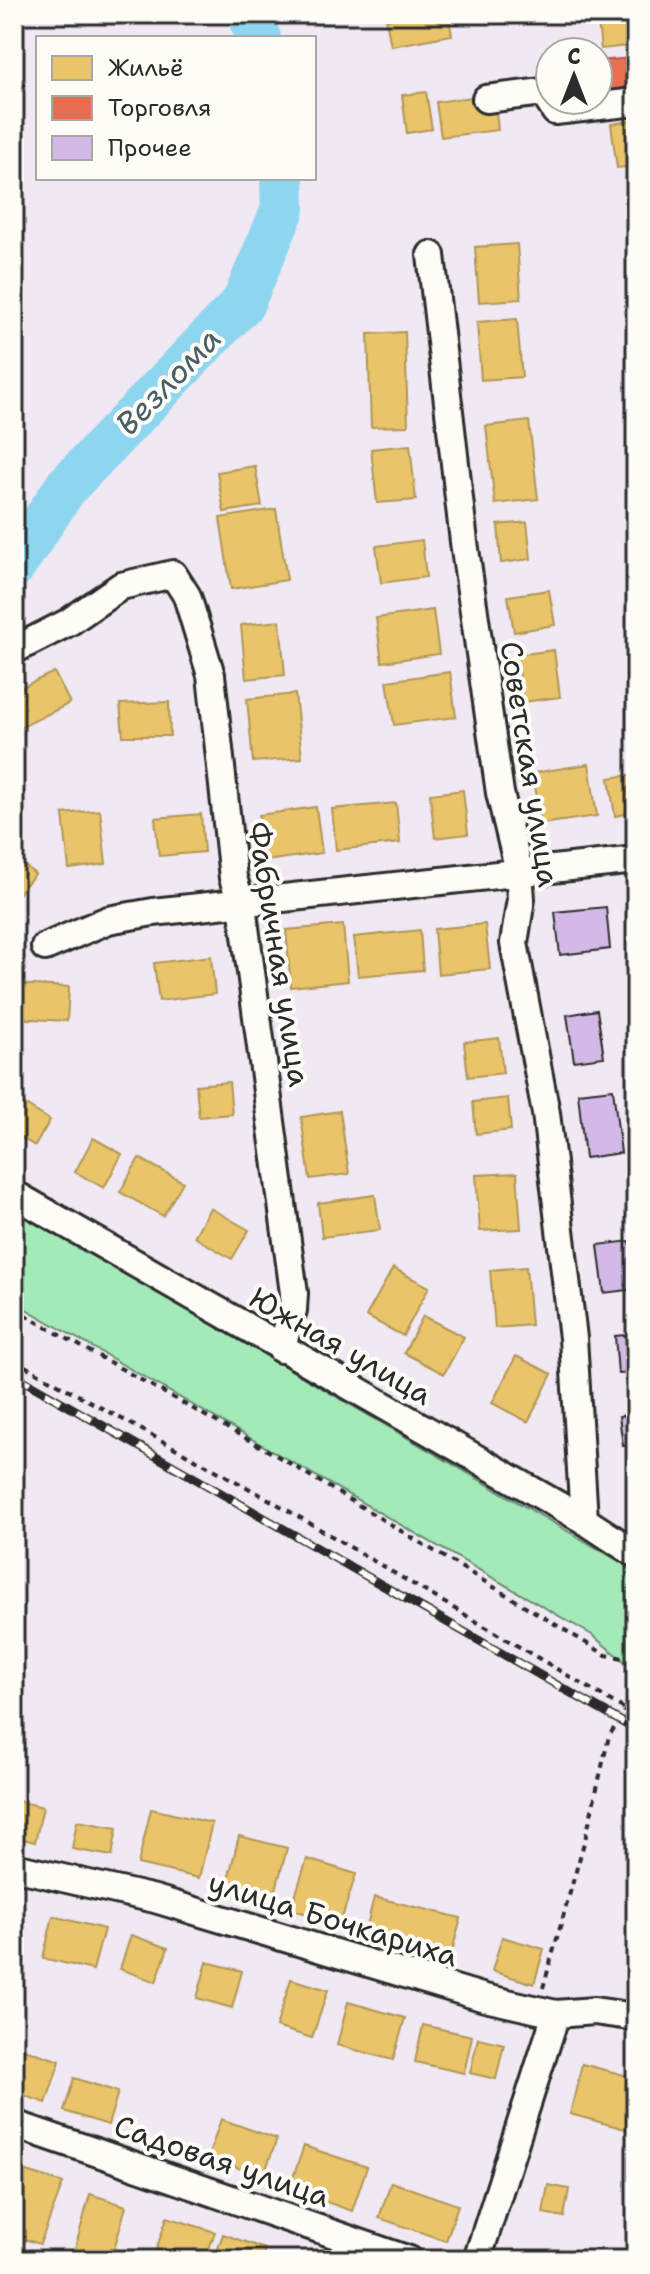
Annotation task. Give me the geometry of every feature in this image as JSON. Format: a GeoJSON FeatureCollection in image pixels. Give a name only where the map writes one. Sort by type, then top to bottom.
{"type":"FeatureCollection","features":[{"type":"Feature","properties":{"kind":"street"},"geometry":{"type":"LineString","coordinates":[[486,99],[543,92],[555,111],[636,102]]}},
{"type":"Feature","properties":{"kind":"street","name":"Советская улица"},"geometry":{"type":"LineString","coordinates":[[431,255],[464,542],[500,793],[519,871],[521,899],[514,943],[546,1113],[573,1338],[584,1520]]}},
{"type":"Feature","properties":{"kind":"street","name":"Фабричная улица"},"geometry":{"type":"LineString","coordinates":[[14,650],[69,622],[121,586],[173,574],[187,596],[211,675],[233,878],[242,905],[294,1293],[293,1310],[281,1349]]}},
{"type":"Feature","properties":{"kind":"street"},"geometry":{"type":"LineString","coordinates":[[45,947],[108,920],[153,912],[242,905],[636,860]]}},
{"type":"Feature","properties":{"kind":"street","name":"Южная улица"},"geometry":{"type":"LineString","coordinates":[[14,1194],[584,1520],[636,1554]]}},
{"type":"Feature","properties":{"kind":"street","name":"улица Бочкариха"},"geometry":{"type":"LineString","coordinates":[[14,1867],[155,1899],[485,1998],[547,2012],[594,2011],[636,2017]]}},
{"type":"Feature","properties":{"kind":"street"},"geometry":{"type":"LineString","coordinates":[[477,2260],[547,2012]]}},
{"type":"Feature","properties":{"kind":"street","name":"Садовая улица"},"geometry":{"type":"LineString","coordinates":[[14,2124],[409,2260]]}},
{"type":"Feature","properties":{"kind":"path"},"geometry":{"type":"LineString","coordinates":[[14,1309],[274,1454],[606,1655],[636,1660]]}},
{"type":"Feature","properties":{"kind":"path"},"geometry":{"type":"LineString","coordinates":[[14,1360],[272,1501],[626,1710]]}},
{"type":"Feature","properties":{"kind":"path"},"geometry":{"type":"LineString","coordinates":[[547,2012],[598,1774],[609,1736],[636,1694]]}},
{"type":"Feature","properties":{"kind":"green space"},"geometry":{"type":"Polygon","coordinates":[[[14,1209],[636,1571],[636,1671],[592,1635],[14,1302],[14,1209]]]}},
{"type":"Feature","properties":{"kind":"building: Жильё"},"geometry":{"type":"Polygon","coordinates":[[[417,14],[448,14],[452,35],[391,46],[386,20],[417,14]]]}},
{"type":"Feature","properties":{"kind":"building: Жильё"},"geometry":{"type":"Polygon","coordinates":[[[597,14],[636,14],[636,45],[614,48],[614,36],[600,36],[597,14]]]}},
{"type":"Feature","properties":{"kind":"building: Жильё"},"geometry":{"type":"Polygon","coordinates":[[[426,92],[432,129],[407,133],[402,95],[426,92]]]}},
{"type":"Feature","properties":{"kind":"building: Жильё"},"geometry":{"type":"Polygon","coordinates":[[[494,94],[498,130],[441,137],[436,102],[494,94]]]}},
{"type":"Feature","properties":{"kind":"building: Жильё"},"geometry":{"type":"Polygon","coordinates":[[[636,120],[636,166],[617,168],[611,124],[636,120]]]}},
{"type":"Feature","properties":{"kind":"building: Жильё"},"geometry":{"type":"Polygon","coordinates":[[[517,244],[521,299],[479,302],[475,247],[517,244]]]}},
{"type":"Feature","properties":{"kind":"building: Жильё"},"geometry":{"type":"Polygon","coordinates":[[[517,319],[522,377],[481,380],[477,322],[517,319]]]}},
{"type":"Feature","properties":{"kind":"building: Жильё"},"geometry":{"type":"Polygon","coordinates":[[[405,332],[408,426],[371,427],[368,334],[405,332]]]}},
{"type":"Feature","properties":{"kind":"building: Жильё"},"geometry":{"type":"Polygon","coordinates":[[[529,421],[538,499],[495,504],[486,426],[529,421]]]}},
{"type":"Feature","properties":{"kind":"building: Жильё"},"geometry":{"type":"Polygon","coordinates":[[[410,445],[416,500],[377,503],[371,449],[410,445]]]}},
{"type":"Feature","properties":{"kind":"building: Жильё"},"geometry":{"type":"Polygon","coordinates":[[[255,466],[262,506],[224,512],[217,472],[255,466]]]}},
{"type":"Feature","properties":{"kind":"building: Жильё"},"geometry":{"type":"Polygon","coordinates":[[[276,509],[287,580],[231,589],[220,518],[276,509]]]}},
{"type":"Feature","properties":{"kind":"building: Жильё"},"geometry":{"type":"Polygon","coordinates":[[[527,522],[531,559],[501,563],[498,525],[527,522]]]}},
{"type":"Feature","properties":{"kind":"building: Жильё"},"geometry":{"type":"Polygon","coordinates":[[[422,540],[426,577],[381,583],[376,546],[422,540]]]}},
{"type":"Feature","properties":{"kind":"building: Жильё"},"geometry":{"type":"Polygon","coordinates":[[[549,590],[555,625],[514,632],[508,596],[549,590]]]}},
{"type":"Feature","properties":{"kind":"building: Жильё"},"geometry":{"type":"Polygon","coordinates":[[[433,610],[439,654],[382,662],[376,618],[433,610]]]}},
{"type":"Feature","properties":{"kind":"building: Жильё"},"geometry":{"type":"Polygon","coordinates":[[[280,621],[285,675],[246,679],[241,625],[280,621]]]}},
{"type":"Feature","properties":{"kind":"building: Жильё"},"geometry":{"type":"Polygon","coordinates":[[[554,650],[560,697],[523,702],[517,655],[554,650]]]}},
{"type":"Feature","properties":{"kind":"building: Жильё"},"geometry":{"type":"Polygon","coordinates":[[[54,672],[70,703],[14,731],[14,691],[54,672]]]}},
{"type":"Feature","properties":{"kind":"building: Жильё"},"geometry":{"type":"Polygon","coordinates":[[[450,672],[456,717],[394,725],[387,681],[450,672]]]}},
{"type":"Feature","properties":{"kind":"building: Жильё"},"geometry":{"type":"Polygon","coordinates":[[[295,694],[302,758],[253,762],[247,699],[295,694]]]}},
{"type":"Feature","properties":{"kind":"building: Жильё"},"geometry":{"type":"Polygon","coordinates":[[[169,702],[170,736],[123,736],[120,704],[169,702]]]}},
{"type":"Feature","properties":{"kind":"building: Жильё"},"geometry":{"type":"Polygon","coordinates":[[[589,764],[597,816],[541,824],[533,773],[589,764]]]}},
{"type":"Feature","properties":{"kind":"building: Жильё"},"geometry":{"type":"Polygon","coordinates":[[[636,774],[636,812],[615,816],[609,778],[636,774]]]}},
{"type":"Feature","properties":{"kind":"building: Жильё"},"geometry":{"type":"Polygon","coordinates":[[[463,790],[468,834],[435,838],[430,794],[463,790]]]}},
{"type":"Feature","properties":{"kind":"building: Жильё"},"geometry":{"type":"Polygon","coordinates":[[[396,803],[400,843],[336,850],[332,809],[396,803]]]}},
{"type":"Feature","properties":{"kind":"building: Жильё"},"geometry":{"type":"Polygon","coordinates":[[[316,807],[322,853],[265,861],[259,815],[316,807]]]}},
{"type":"Feature","properties":{"kind":"building: Жильё"},"geometry":{"type":"Polygon","coordinates":[[[100,810],[106,864],[69,869],[63,814],[100,810]]]}},
{"type":"Feature","properties":{"kind":"building: Жильё"},"geometry":{"type":"Polygon","coordinates":[[[201,814],[204,852],[159,856],[155,818],[201,814]]]}},
{"type":"Feature","properties":{"kind":"building: Жильё"},"geometry":{"type":"Polygon","coordinates":[[[14,857],[35,874],[14,899],[14,857]]]}},
{"type":"Feature","properties":{"kind":"building: Жильё"},"geometry":{"type":"Polygon","coordinates":[[[485,924],[490,969],[438,974],[434,929],[485,924]]]}},
{"type":"Feature","properties":{"kind":"building: Жильё"},"geometry":{"type":"Polygon","coordinates":[[[343,925],[348,981],[291,987],[286,930],[343,925]]]}},
{"type":"Feature","properties":{"kind":"building: Жильё"},"geometry":{"type":"Polygon","coordinates":[[[420,930],[423,970],[358,976],[354,937],[420,930]]]}},
{"type":"Feature","properties":{"kind":"building: Жильё"},"geometry":{"type":"Polygon","coordinates":[[[211,956],[215,994],[159,1001],[154,963],[211,956]]]}},
{"type":"Feature","properties":{"kind":"building: Жильё"},"geometry":{"type":"Polygon","coordinates":[[[14,984],[69,987],[67,1021],[14,1018],[14,984]]]}},
{"type":"Feature","properties":{"kind":"building: Жильё"},"geometry":{"type":"Polygon","coordinates":[[[499,1038],[503,1073],[468,1077],[464,1042],[499,1038]]]}},
{"type":"Feature","properties":{"kind":"building: Жильё"},"geometry":{"type":"Polygon","coordinates":[[[229,1082],[232,1114],[199,1117],[196,1085],[229,1082]]]}},
{"type":"Feature","properties":{"kind":"building: Жильё"},"geometry":{"type":"Polygon","coordinates":[[[14,1098],[50,1120],[35,1146],[14,1133],[14,1098]]]}},
{"type":"Feature","properties":{"kind":"building: Жильё"},"geometry":{"type":"Polygon","coordinates":[[[508,1098],[511,1130],[476,1134],[473,1102],[508,1098]]]}},
{"type":"Feature","properties":{"kind":"building: Жильё"},"geometry":{"type":"Polygon","coordinates":[[[340,1111],[349,1174],[310,1179],[301,1117],[340,1111]]]}},
{"type":"Feature","properties":{"kind":"building: Жильё"},"geometry":{"type":"Polygon","coordinates":[[[93,1138],[122,1154],[104,1188],[75,1172],[93,1138]]]}},
{"type":"Feature","properties":{"kind":"building: Жильё"},"geometry":{"type":"Polygon","coordinates":[[[139,1158],[183,1182],[163,1216],[120,1192],[139,1158]]]}},
{"type":"Feature","properties":{"kind":"building: Жильё"},"geometry":{"type":"Polygon","coordinates":[[[517,1173],[521,1229],[480,1231],[476,1175],[517,1173]]]}},
{"type":"Feature","properties":{"kind":"building: Жильё"},"geometry":{"type":"Polygon","coordinates":[[[375,1195],[380,1230],[322,1237],[318,1203],[375,1195]]]}},
{"type":"Feature","properties":{"kind":"building: Жильё"},"geometry":{"type":"Polygon","coordinates":[[[210,1208],[249,1230],[232,1259],[194,1237],[210,1208]]]}},
{"type":"Feature","properties":{"kind":"building: Жильё"},"geometry":{"type":"Polygon","coordinates":[[[526,1267],[531,1325],[495,1328],[490,1270],[526,1267]]]}},
{"type":"Feature","properties":{"kind":"building: Жильё"},"geometry":{"type":"Polygon","coordinates":[[[393,1268],[429,1287],[403,1336],[366,1316],[393,1268]]]}},
{"type":"Feature","properties":{"kind":"building: Жильё"},"geometry":{"type":"Polygon","coordinates":[[[423,1316],[464,1337],[444,1374],[404,1353],[423,1316]]]}},
{"type":"Feature","properties":{"kind":"building: Жильё"},"geometry":{"type":"Polygon","coordinates":[[[516,1356],[552,1374],[528,1422],[492,1403],[516,1356]]]}},
{"type":"Feature","properties":{"kind":"building: Жильё"},"geometry":{"type":"Polygon","coordinates":[[[14,1800],[43,1807],[35,1842],[14,1837],[14,1800]]]}},
{"type":"Feature","properties":{"kind":"building: Жильё"},"geometry":{"type":"Polygon","coordinates":[[[151,1809],[212,1823],[199,1878],[138,1864],[151,1809]]]}},
{"type":"Feature","properties":{"kind":"building: Жильё"},"geometry":{"type":"Polygon","coordinates":[[[77,1821],[117,1828],[112,1856],[72,1849],[77,1821]]]}},
{"type":"Feature","properties":{"kind":"building: Жильё"},"geometry":{"type":"Polygon","coordinates":[[[239,1836],[287,1848],[272,1904],[225,1892],[239,1836]]]}},
{"type":"Feature","properties":{"kind":"building: Жильё"},"geometry":{"type":"Polygon","coordinates":[[[307,1859],[356,1874],[340,1924],[291,1909],[307,1859]]]}},
{"type":"Feature","properties":{"kind":"building: Жильё"},"geometry":{"type":"Polygon","coordinates":[[[374,1897],[461,1918],[451,1955],[365,1934],[374,1897]]]}},
{"type":"Feature","properties":{"kind":"building: Жильё"},"geometry":{"type":"Polygon","coordinates":[[[53,1916],[104,1929],[93,1970],[43,1958],[53,1916]]]}},
{"type":"Feature","properties":{"kind":"building: Жильё"},"geometry":{"type":"Polygon","coordinates":[[[131,1935],[168,1948],[156,1982],[120,1969],[131,1935]]]}},
{"type":"Feature","properties":{"kind":"building: Жильё"},"geometry":{"type":"Polygon","coordinates":[[[502,1937],[544,1949],[534,1984],[492,1971],[502,1937]]]}},
{"type":"Feature","properties":{"kind":"building: Жильё"},"geometry":{"type":"Polygon","coordinates":[[[207,1962],[242,1971],[232,2008],[197,1998],[207,1962]]]}},
{"type":"Feature","properties":{"kind":"building: Жильё"},"geometry":{"type":"Polygon","coordinates":[[[291,1979],[328,1990],[312,2038],[276,2027],[291,1979]]]}},
{"type":"Feature","properties":{"kind":"building: Жильё"},"geometry":{"type":"Polygon","coordinates":[[[348,2002],[405,2018],[393,2060],[337,2045],[348,2002]]]}},
{"type":"Feature","properties":{"kind":"building: Жильё"},"geometry":{"type":"Polygon","coordinates":[[[423,2025],[472,2036],[464,2073],[415,2062],[423,2025]]]}},
{"type":"Feature","properties":{"kind":"building: Жильё"},"geometry":{"type":"Polygon","coordinates":[[[478,2038],[504,2044],[496,2079],[470,2073],[478,2038]]]}},
{"type":"Feature","properties":{"kind":"building: Жильё"},"geometry":{"type":"Polygon","coordinates":[[[18,2047],[60,2061],[46,2103],[14,2092],[14,2060],[18,2047]]]}},
{"type":"Feature","properties":{"kind":"building: Жильё"},"geometry":{"type":"Polygon","coordinates":[[[582,2064],[636,2078],[636,2103],[629,2130],[570,2114],[582,2064]]]}},
{"type":"Feature","properties":{"kind":"building: Жильё"},"geometry":{"type":"Polygon","coordinates":[[[74,2078],[118,2092],[108,2125],[64,2111],[74,2078]]]}},
{"type":"Feature","properties":{"kind":"building: Жильё"},"geometry":{"type":"Polygon","coordinates":[[[221,2119],[277,2139],[263,2177],[208,2157],[221,2119]]]}},
{"type":"Feature","properties":{"kind":"building: Жильё"},"geometry":{"type":"Polygon","coordinates":[[[304,2146],[367,2167],[352,2211],[289,2189],[304,2146]]]}},
{"type":"Feature","properties":{"kind":"building: Жильё"},"geometry":{"type":"Polygon","coordinates":[[[14,2168],[63,2183],[40,2244],[14,2236],[14,2168]]]}},
{"type":"Feature","properties":{"kind":"building: Жильё"},"geometry":{"type":"Polygon","coordinates":[[[391,2182],[458,2205],[446,2241],[379,2218],[391,2182]]]}},
{"type":"Feature","properties":{"kind":"building: Жильё"},"geometry":{"type":"Polygon","coordinates":[[[548,2185],[569,2189],[564,2217],[543,2213],[548,2185]]]}},
{"type":"Feature","properties":{"kind":"building: Жильё"},"geometry":{"type":"Polygon","coordinates":[[[90,2194],[126,2206],[111,2260],[72,2260],[90,2194]]]}},
{"type":"Feature","properties":{"kind":"building: Жильё"},"geometry":{"type":"Polygon","coordinates":[[[167,2217],[215,2232],[205,2260],[187,2260],[156,2250],[167,2217]]]}},
{"type":"Feature","properties":{"kind":"building: Жильё"},"geometry":{"type":"Polygon","coordinates":[[[223,2234],[265,2249],[261,2260],[214,2260],[223,2234]]]}},
{"type":"Feature","properties":{"kind":"building: Торговля"},"geometry":{"type":"Polygon","coordinates":[[[631,58],[634,92],[614,94],[614,60],[631,58]]]}},
{"type":"Feature","properties":{"kind":"building: Прочее"},"geometry":{"type":"Polygon","coordinates":[[[606,907],[610,949],[560,955],[555,912],[606,907]]]}},
{"type":"Feature","properties":{"kind":"building: Прочее"},"geometry":{"type":"Polygon","coordinates":[[[597,1010],[604,1057],[574,1061],[567,1015],[597,1010]]]}},
{"type":"Feature","properties":{"kind":"building: Прочее"},"geometry":{"type":"Polygon","coordinates":[[[613,1089],[621,1153],[585,1158],[578,1093],[613,1089]]]}},
{"type":"Feature","properties":{"kind":"building: Прочее"},"geometry":{"type":"Polygon","coordinates":[[[630,1241],[636,1289],[604,1293],[598,1245],[630,1241]]]}},
{"type":"Feature","properties":{"kind":"building: Прочее"},"geometry":{"type":"Polygon","coordinates":[[[636,1334],[636,1373],[618,1374],[615,1336],[636,1334]]]}},
{"type":"Feature","properties":{"kind":"building: Прочее"},"geometry":{"type":"Polygon","coordinates":[[[636,1414],[636,1445],[623,1446],[619,1416],[636,1414]]]}},
{"type":"Feature","properties":{"kind":"waterway","name":"Везлома"},"geometry":{"type":"LineString","coordinates":[[248,14],[258,36]]}},
{"type":"Feature","properties":{"kind":"waterway","name":"Везлома"},"geometry":{"type":"LineString","coordinates":[[14,566],[66,487],[243,303],[283,209],[282,180]]}},
{"type":"Feature","properties":{"kind":"railway"},"geometry":{"type":"LineString","coordinates":[[14,1375],[636,1730]]}}]}
